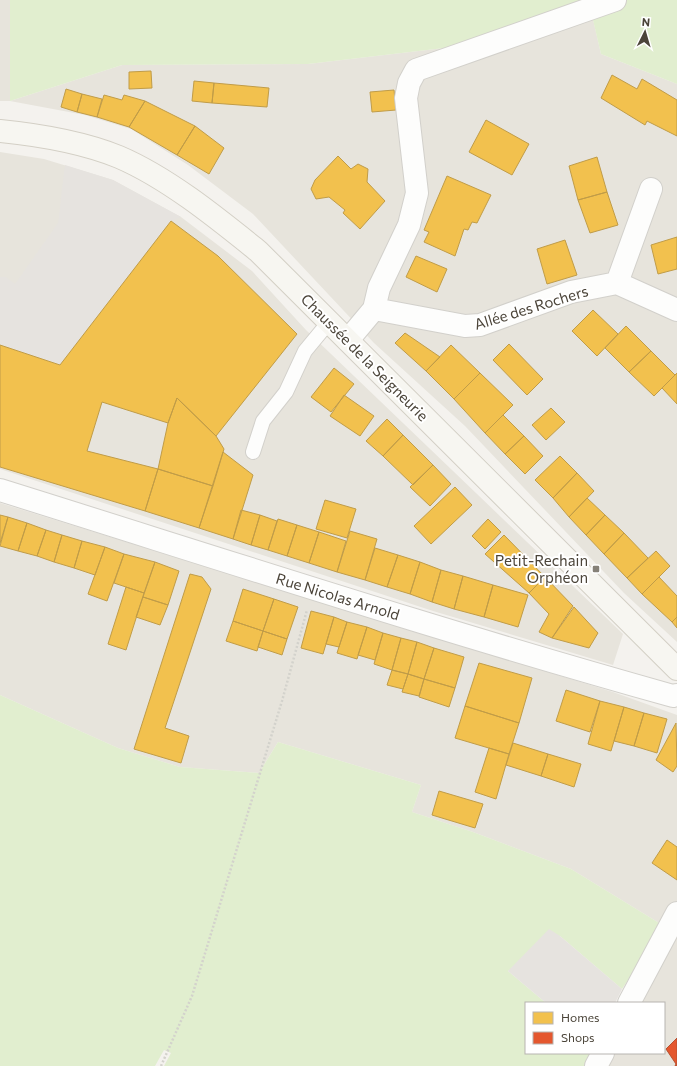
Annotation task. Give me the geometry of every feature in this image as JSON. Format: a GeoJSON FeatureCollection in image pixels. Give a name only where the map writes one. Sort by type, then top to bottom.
{"type":"FeatureCollection","features":[{"type":"Feature","properties":{"kind":"main road","name":"Chaussée de la Seigneurie"},"geometry":{"type":"LineString","coordinates":[[0,131],[40,136],[85,146],[119,158],[148,172],[228,227],[258,251],[677,669]]}},
{"type":"Feature","properties":{"kind":"street"},"geometry":{"type":"LineString","coordinates":[[348,340],[374,309],[379,288],[409,224],[417,193],[406,98],[409,84],[416,70],[615,0]]}},
{"type":"Feature","properties":{"kind":"street"},"geometry":{"type":"LineString","coordinates":[[651,189],[616,283],[677,310]]}},
{"type":"Feature","properties":{"kind":"street","name":"Allée des Rochers"},"geometry":{"type":"LineString","coordinates":[[374,309],[464,326],[480,325],[571,292],[616,283]]}},
{"type":"Feature","properties":{"kind":"street","name":"Rue Nicolas Arnold"},"geometry":{"type":"LineString","coordinates":[[0,490],[312,588],[610,678],[673,696],[677,695]]}},
{"type":"Feature","properties":{"kind":"street"},"geometry":{"type":"LineString","coordinates":[[630,1002],[677,913]]}},
{"type":"Feature","properties":{"kind":"street"},"geometry":{"type":"LineString","coordinates":[[596,1066],[602,1054]]}},
{"type":"Feature","properties":{"kind":"lane"},"geometry":{"type":"LineString","coordinates":[[253,452],[263,421],[286,392],[305,351],[329,322]]}},
{"type":"Feature","properties":{"kind":"path"},"geometry":{"type":"LineString","coordinates":[[161,1066],[192,996],[282,701],[312,588]]}},
{"type":"Feature","properties":{"kind":"shaded area"},"geometry":{"type":"Polygon","coordinates":[[[0,0],[10,0],[10,101],[0,101],[0,0]]]}},
{"type":"Feature","properties":{"kind":"shaded area"},"geometry":{"type":"Polygon","coordinates":[[[589,2],[601,54],[677,84],[677,642],[624,593],[465,426],[374,343],[253,214],[188,165],[131,129],[85,115],[10,101],[122,65],[308,64],[478,44],[589,2]]]}},
{"type":"Feature","properties":{"kind":"shaded area"},"geometry":{"type":"Polygon","coordinates":[[[0,152],[44,159],[113,180],[181,217],[252,271],[306,330],[623,634],[613,665],[433,611],[0,469],[0,152]]]}},
{"type":"Feature","properties":{"kind":"shaded area"},"geometry":{"type":"Polygon","coordinates":[[[65,165],[113,180],[181,217],[171,221],[60,365],[0,344],[0,277],[6,277],[15,284],[58,223],[65,165]]]}},
{"type":"Feature","properties":{"kind":"shaded area"},"geometry":{"type":"Polygon","coordinates":[[[0,503],[613,692],[677,715],[677,903],[664,926],[571,869],[473,832],[412,812],[421,785],[278,742],[259,773],[180,767],[118,748],[0,695],[0,503]]]}},
{"type":"Feature","properties":{"kind":"shaded area"},"geometry":{"type":"Polygon","coordinates":[[[549,929],[560,936],[622,989],[616,1002],[545,1002],[508,971],[549,929]]]}},
{"type":"Feature","properties":{"kind":"shaded area"},"geometry":{"type":"Polygon","coordinates":[[[677,929],[677,1066],[603,1066],[609,1054],[665,1054],[665,1002],[638,1002],[677,929]]]}},
{"type":"Feature","properties":{"kind":"green space"},"geometry":{"type":"Polygon","coordinates":[[[10,0],[677,0],[677,84],[601,54],[589,3],[478,44],[308,64],[122,65],[10,101],[10,0]]]}},
{"type":"Feature","properties":{"kind":"green space"},"geometry":{"type":"Polygon","coordinates":[[[0,695],[118,748],[180,767],[259,773],[278,742],[421,785],[412,812],[473,832],[571,869],[664,926],[622,989],[560,936],[508,971],[545,1002],[525,1002],[525,1054],[590,1054],[584,1066],[164,1066],[171,1053],[164,1050],[155,1066],[0,1066],[0,695]]]}},
{"type":"Feature","properties":{"kind":"building: Homes"},"geometry":{"type":"Polygon","coordinates":[[[151,71],[152,88],[129,89],[129,72],[151,71]]]}},
{"type":"Feature","properties":{"kind":"building: Homes"},"geometry":{"type":"Polygon","coordinates":[[[612,75],[637,89],[642,79],[677,100],[677,136],[647,121],[645,125],[601,98],[612,75]]]}},
{"type":"Feature","properties":{"kind":"building: Homes"},"geometry":{"type":"Polygon","coordinates":[[[194,81],[214,83],[212,103],[192,101],[194,81]]]}},
{"type":"Feature","properties":{"kind":"building: Homes"},"geometry":{"type":"Polygon","coordinates":[[[214,83],[269,88],[267,107],[212,103],[214,83]]]}},
{"type":"Feature","properties":{"kind":"building: Homes"},"geometry":{"type":"Polygon","coordinates":[[[66,89],[82,94],[77,112],[61,107],[66,89]]]}},
{"type":"Feature","properties":{"kind":"building: Homes"},"geometry":{"type":"Polygon","coordinates":[[[394,90],[396,110],[372,112],[370,92],[394,90]]]}},
{"type":"Feature","properties":{"kind":"building: Homes"},"geometry":{"type":"Polygon","coordinates":[[[82,94],[102,99],[97,117],[77,112],[82,94]]]}},
{"type":"Feature","properties":{"kind":"building: Homes"},"geometry":{"type":"Polygon","coordinates":[[[104,95],[122,100],[124,95],[145,101],[129,127],[97,117],[104,95]]]}},
{"type":"Feature","properties":{"kind":"building: Homes"},"geometry":{"type":"Polygon","coordinates":[[[145,101],[195,126],[177,155],[129,127],[145,101]]]}},
{"type":"Feature","properties":{"kind":"building: Homes"},"geometry":{"type":"Polygon","coordinates":[[[486,120],[529,144],[512,175],[469,152],[486,120]]]}},
{"type":"Feature","properties":{"kind":"building: Homes"},"geometry":{"type":"Polygon","coordinates":[[[195,126],[224,148],[209,174],[177,155],[195,126]]]}},
{"type":"Feature","properties":{"kind":"building: Homes"},"geometry":{"type":"Polygon","coordinates":[[[338,156],[351,169],[358,164],[368,169],[367,182],[385,201],[360,229],[343,213],[345,210],[329,197],[316,199],[311,189],[315,180],[338,156]]]}},
{"type":"Feature","properties":{"kind":"building: Homes"},"geometry":{"type":"Polygon","coordinates":[[[597,157],[607,192],[578,200],[569,166],[597,157]]]}},
{"type":"Feature","properties":{"kind":"building: Homes"},"geometry":{"type":"Polygon","coordinates":[[[447,176],[491,195],[477,223],[472,222],[468,230],[464,229],[455,256],[424,242],[429,232],[424,230],[447,176]]]}},
{"type":"Feature","properties":{"kind":"building: Homes"},"geometry":{"type":"Polygon","coordinates":[[[607,192],[618,225],[590,233],[578,200],[607,192]]]}},
{"type":"Feature","properties":{"kind":"building: Homes"},"geometry":{"type":"Polygon","coordinates":[[[171,221],[218,256],[297,334],[216,436],[177,398],[168,423],[102,402],[87,451],[158,469],[145,511],[0,467],[0,345],[60,365],[171,221]]]}},
{"type":"Feature","properties":{"kind":"building: Homes"},"geometry":{"type":"Polygon","coordinates":[[[677,237],[677,269],[658,274],[651,245],[677,237]]]}},
{"type":"Feature","properties":{"kind":"building: Homes"},"geometry":{"type":"Polygon","coordinates":[[[565,240],[577,275],[547,284],[537,249],[565,240]]]}},
{"type":"Feature","properties":{"kind":"building: Homes"},"geometry":{"type":"Polygon","coordinates":[[[416,256],[447,269],[437,292],[406,277],[416,256]]]}},
{"type":"Feature","properties":{"kind":"building: Homes"},"geometry":{"type":"Polygon","coordinates":[[[593,310],[618,334],[597,356],[572,331],[593,310]]]}},
{"type":"Feature","properties":{"kind":"building: Homes"},"geometry":{"type":"Polygon","coordinates":[[[626,326],[651,351],[629,372],[605,348],[626,326]]]}},
{"type":"Feature","properties":{"kind":"building: Homes"},"geometry":{"type":"Polygon","coordinates":[[[405,333],[440,357],[426,371],[395,343],[405,333]]]}},
{"type":"Feature","properties":{"kind":"building: Homes"},"geometry":{"type":"Polygon","coordinates":[[[509,344],[543,379],[527,395],[493,360],[509,344]]]}},
{"type":"Feature","properties":{"kind":"building: Homes"},"geometry":{"type":"Polygon","coordinates":[[[451,345],[480,373],[454,399],[426,371],[451,345]]]}},
{"type":"Feature","properties":{"kind":"building: Homes"},"geometry":{"type":"Polygon","coordinates":[[[651,351],[675,375],[654,396],[629,372],[651,351]]]}},
{"type":"Feature","properties":{"kind":"building: Homes"},"geometry":{"type":"Polygon","coordinates":[[[334,368],[354,384],[331,412],[311,397],[334,368]]]}},
{"type":"Feature","properties":{"kind":"building: Homes"},"geometry":{"type":"Polygon","coordinates":[[[480,373],[513,405],[485,433],[454,399],[480,373]]]}},
{"type":"Feature","properties":{"kind":"building: Homes"},"geometry":{"type":"Polygon","coordinates":[[[677,373],[677,404],[662,388],[677,373]]]}},
{"type":"Feature","properties":{"kind":"building: Homes"},"geometry":{"type":"Polygon","coordinates":[[[344,395],[374,416],[360,436],[330,416],[344,395]]]}},
{"type":"Feature","properties":{"kind":"building: Homes"},"geometry":{"type":"Polygon","coordinates":[[[177,398],[216,436],[224,449],[213,486],[158,469],[168,423],[177,398]]]}},
{"type":"Feature","properties":{"kind":"building: Homes"},"geometry":{"type":"Polygon","coordinates":[[[551,408],[565,422],[546,440],[532,425],[551,408]]]}},
{"type":"Feature","properties":{"kind":"building: Homes"},"geometry":{"type":"Polygon","coordinates":[[[503,415],[524,436],[505,454],[485,433],[503,415]]]}},
{"type":"Feature","properties":{"kind":"building: Homes"},"geometry":{"type":"Polygon","coordinates":[[[387,419],[403,435],[383,456],[366,441],[387,419]]]}},
{"type":"Feature","properties":{"kind":"building: Homes"},"geometry":{"type":"Polygon","coordinates":[[[403,435],[433,465],[413,485],[383,456],[403,435]]]}},
{"type":"Feature","properties":{"kind":"building: Homes"},"geometry":{"type":"Polygon","coordinates":[[[524,436],[543,456],[525,474],[505,454],[524,436]]]}},
{"type":"Feature","properties":{"kind":"building: Homes"},"geometry":{"type":"Polygon","coordinates":[[[223,452],[253,475],[233,539],[199,528],[223,452]]]}},
{"type":"Feature","properties":{"kind":"building: Homes"},"geometry":{"type":"Polygon","coordinates":[[[560,456],[577,473],[553,498],[535,480],[560,456]]]}},
{"type":"Feature","properties":{"kind":"building: Homes"},"geometry":{"type":"Polygon","coordinates":[[[433,465],[451,484],[430,506],[410,487],[433,465]]]}},
{"type":"Feature","properties":{"kind":"building: Homes"},"geometry":{"type":"Polygon","coordinates":[[[158,469],[213,486],[199,528],[145,511],[158,469]]]}},
{"type":"Feature","properties":{"kind":"building: Homes"},"geometry":{"type":"Polygon","coordinates":[[[577,473],[594,491],[569,517],[553,498],[577,473]]]}},
{"type":"Feature","properties":{"kind":"building: Homes"},"geometry":{"type":"Polygon","coordinates":[[[455,487],[472,505],[431,544],[414,526],[455,487]]]}},
{"type":"Feature","properties":{"kind":"building: Homes"},"geometry":{"type":"Polygon","coordinates":[[[587,498],[605,515],[586,535],[569,517],[587,498]]]}},
{"type":"Feature","properties":{"kind":"building: Homes"},"geometry":{"type":"Polygon","coordinates":[[[325,500],[356,509],[347,538],[316,529],[325,500]]]}},
{"type":"Feature","properties":{"kind":"building: Homes"},"geometry":{"type":"Polygon","coordinates":[[[241,510],[260,515],[251,545],[233,539],[241,510]]]}},
{"type":"Feature","properties":{"kind":"building: Homes"},"geometry":{"type":"Polygon","coordinates":[[[0,515],[8,517],[0,543],[0,515]]]}},
{"type":"Feature","properties":{"kind":"building: Homes"},"geometry":{"type":"Polygon","coordinates":[[[260,515],[277,521],[268,550],[251,545],[260,515]]]}},
{"type":"Feature","properties":{"kind":"building: Homes"},"geometry":{"type":"Polygon","coordinates":[[[605,515],[624,533],[604,554],[586,535],[605,515]]]}},
{"type":"Feature","properties":{"kind":"building: Homes"},"geometry":{"type":"Polygon","coordinates":[[[8,517],[27,523],[18,551],[0,546],[8,517]]]}},
{"type":"Feature","properties":{"kind":"building: Homes"},"geometry":{"type":"Polygon","coordinates":[[[278,519],[297,525],[287,556],[268,550],[278,519]]]}},
{"type":"Feature","properties":{"kind":"building: Homes"},"geometry":{"type":"Polygon","coordinates":[[[488,519],[501,532],[485,549],[472,536],[488,519]]]}},
{"type":"Feature","properties":{"kind":"building: Homes"},"geometry":{"type":"Polygon","coordinates":[[[27,523],[46,530],[37,556],[18,551],[27,523]]]}},
{"type":"Feature","properties":{"kind":"building: Homes"},"geometry":{"type":"Polygon","coordinates":[[[297,525],[319,532],[309,563],[287,556],[297,525]]]}},
{"type":"Feature","properties":{"kind":"building: Homes"},"geometry":{"type":"Polygon","coordinates":[[[46,530],[62,535],[54,562],[37,556],[46,530]]]}},
{"type":"Feature","properties":{"kind":"building: Homes"},"geometry":{"type":"Polygon","coordinates":[[[350,531],[377,539],[365,580],[337,572],[350,531]]]}},
{"type":"Feature","properties":{"kind":"building: Homes"},"geometry":{"type":"Polygon","coordinates":[[[319,532],[346,541],[337,572],[309,563],[319,532]]]}},
{"type":"Feature","properties":{"kind":"building: Homes"},"geometry":{"type":"Polygon","coordinates":[[[624,533],[648,558],[627,578],[604,554],[624,533]]]}},
{"type":"Feature","properties":{"kind":"building: Homes"},"geometry":{"type":"Polygon","coordinates":[[[62,535],[82,541],[74,568],[54,562],[62,535]]]}},
{"type":"Feature","properties":{"kind":"building: Homes"},"geometry":{"type":"Polygon","coordinates":[[[504,535],[545,577],[529,593],[485,554],[504,535]]]}},
{"type":"Feature","properties":{"kind":"building: Homes"},"geometry":{"type":"Polygon","coordinates":[[[82,541],[105,547],[95,575],[74,568],[82,541]]]}},
{"type":"Feature","properties":{"kind":"building: Homes"},"geometry":{"type":"Polygon","coordinates":[[[105,547],[124,554],[107,601],[88,594],[105,547]]]}},
{"type":"Feature","properties":{"kind":"building: Homes"},"geometry":{"type":"Polygon","coordinates":[[[375,548],[398,555],[387,587],[365,580],[375,548]]]}},
{"type":"Feature","properties":{"kind":"building: Homes"},"geometry":{"type":"Polygon","coordinates":[[[656,551],[670,566],[642,594],[627,578],[656,551]]]}},
{"type":"Feature","properties":{"kind":"building: Homes"},"geometry":{"type":"Polygon","coordinates":[[[124,554],[155,562],[144,593],[114,583],[124,554]]]}},
{"type":"Feature","properties":{"kind":"building: Homes"},"geometry":{"type":"Polygon","coordinates":[[[398,555],[420,562],[410,594],[387,587],[398,555]]]}},
{"type":"Feature","properties":{"kind":"building: Homes"},"geometry":{"type":"Polygon","coordinates":[[[155,562],[179,571],[168,605],[143,597],[155,562]]]}},
{"type":"Feature","properties":{"kind":"building: Homes"},"geometry":{"type":"Polygon","coordinates":[[[420,562],[441,570],[432,602],[410,594],[420,562]]]}},
{"type":"Feature","properties":{"kind":"building: Homes"},"geometry":{"type":"Polygon","coordinates":[[[441,570],[463,576],[454,609],[432,602],[441,570]]]}},
{"type":"Feature","properties":{"kind":"building: Homes"},"geometry":{"type":"Polygon","coordinates":[[[190,574],[202,577],[211,589],[165,728],[189,736],[181,763],[134,749],[190,574]]]}},
{"type":"Feature","properties":{"kind":"building: Homes"},"geometry":{"type":"Polygon","coordinates":[[[463,576],[493,585],[484,617],[454,609],[463,576]]]}},
{"type":"Feature","properties":{"kind":"building: Homes"},"geometry":{"type":"Polygon","coordinates":[[[545,577],[573,606],[552,638],[539,632],[549,614],[529,593],[545,577]]]}},
{"type":"Feature","properties":{"kind":"building: Homes"},"geometry":{"type":"Polygon","coordinates":[[[659,577],[677,596],[677,617],[672,622],[642,594],[659,577]]]}},
{"type":"Feature","properties":{"kind":"building: Homes"},"geometry":{"type":"Polygon","coordinates":[[[493,585],[528,595],[518,627],[484,617],[493,585]]]}},
{"type":"Feature","properties":{"kind":"building: Homes"},"geometry":{"type":"Polygon","coordinates":[[[126,587],[144,593],[126,650],[108,644],[126,587]]]}},
{"type":"Feature","properties":{"kind":"building: Homes"},"geometry":{"type":"Polygon","coordinates":[[[243,589],[274,599],[263,631],[233,621],[243,589]]]}},
{"type":"Feature","properties":{"kind":"building: Homes"},"geometry":{"type":"Polygon","coordinates":[[[143,597],[168,605],[160,625],[136,617],[143,597]]]}},
{"type":"Feature","properties":{"kind":"building: Homes"},"geometry":{"type":"Polygon","coordinates":[[[274,599],[298,607],[287,639],[263,631],[274,599]]]}},
{"type":"Feature","properties":{"kind":"building: Homes"},"geometry":{"type":"Polygon","coordinates":[[[574,607],[598,633],[589,648],[552,638],[574,607]]]}},
{"type":"Feature","properties":{"kind":"building: Homes"},"geometry":{"type":"Polygon","coordinates":[[[311,611],[334,617],[323,654],[301,648],[311,611]]]}},
{"type":"Feature","properties":{"kind":"building: Homes"},"geometry":{"type":"Polygon","coordinates":[[[334,617],[347,622],[339,647],[326,644],[334,617]]]}},
{"type":"Feature","properties":{"kind":"building: Homes"},"geometry":{"type":"Polygon","coordinates":[[[677,617],[677,628],[672,622],[677,617]]]}},
{"type":"Feature","properties":{"kind":"building: Homes"},"geometry":{"type":"Polygon","coordinates":[[[233,621],[263,631],[257,651],[226,641],[233,621]]]}},
{"type":"Feature","properties":{"kind":"building: Homes"},"geometry":{"type":"Polygon","coordinates":[[[347,622],[367,627],[357,659],[337,653],[347,622]]]}},
{"type":"Feature","properties":{"kind":"building: Homes"},"geometry":{"type":"Polygon","coordinates":[[[367,627],[383,633],[375,660],[358,655],[367,627]]]}},
{"type":"Feature","properties":{"kind":"building: Homes"},"geometry":{"type":"Polygon","coordinates":[[[263,631],[287,639],[282,655],[258,647],[263,631]]]}},
{"type":"Feature","properties":{"kind":"building: Homes"},"geometry":{"type":"Polygon","coordinates":[[[383,633],[401,638],[392,670],[374,664],[383,633]]]}},
{"type":"Feature","properties":{"kind":"building: Homes"},"geometry":{"type":"Polygon","coordinates":[[[401,638],[417,642],[408,674],[392,670],[401,638]]]}},
{"type":"Feature","properties":{"kind":"building: Homes"},"geometry":{"type":"Polygon","coordinates":[[[417,642],[434,648],[424,679],[408,674],[417,642]]]}},
{"type":"Feature","properties":{"kind":"building: Homes"},"geometry":{"type":"Polygon","coordinates":[[[434,648],[464,657],[455,688],[424,679],[434,648]]]}},
{"type":"Feature","properties":{"kind":"building: Homes"},"geometry":{"type":"Polygon","coordinates":[[[479,663],[532,678],[519,723],[465,706],[479,663]]]}},
{"type":"Feature","properties":{"kind":"building: Homes"},"geometry":{"type":"Polygon","coordinates":[[[392,670],[408,674],[403,689],[387,685],[392,670]]]}},
{"type":"Feature","properties":{"kind":"building: Homes"},"geometry":{"type":"Polygon","coordinates":[[[408,674],[424,679],[419,696],[402,692],[408,674]]]}},
{"type":"Feature","properties":{"kind":"building: Homes"},"geometry":{"type":"Polygon","coordinates":[[[424,679],[455,688],[449,707],[419,697],[424,679]]]}},
{"type":"Feature","properties":{"kind":"building: Homes"},"geometry":{"type":"Polygon","coordinates":[[[566,690],[600,701],[590,732],[556,721],[566,690]]]}},
{"type":"Feature","properties":{"kind":"building: Homes"},"geometry":{"type":"Polygon","coordinates":[[[600,701],[624,707],[611,751],[588,744],[600,701]]]}},
{"type":"Feature","properties":{"kind":"building: Homes"},"geometry":{"type":"Polygon","coordinates":[[[465,706],[519,723],[509,754],[455,738],[465,706]]]}},
{"type":"Feature","properties":{"kind":"building: Homes"},"geometry":{"type":"Polygon","coordinates":[[[624,707],[644,713],[634,746],[614,741],[624,707]]]}},
{"type":"Feature","properties":{"kind":"building: Homes"},"geometry":{"type":"Polygon","coordinates":[[[644,713],[667,719],[657,753],[634,746],[644,713]]]}},
{"type":"Feature","properties":{"kind":"building: Homes"},"geometry":{"type":"Polygon","coordinates":[[[676,723],[677,766],[673,772],[656,760],[676,723]]]}},
{"type":"Feature","properties":{"kind":"building: Homes"},"geometry":{"type":"Polygon","coordinates":[[[513,743],[548,754],[541,776],[506,765],[513,743]]]}},
{"type":"Feature","properties":{"kind":"building: Homes"},"geometry":{"type":"Polygon","coordinates":[[[489,748],[509,754],[496,799],[475,792],[489,748]]]}},
{"type":"Feature","properties":{"kind":"building: Homes"},"geometry":{"type":"Polygon","coordinates":[[[548,754],[581,764],[574,787],[541,776],[548,754]]]}},
{"type":"Feature","properties":{"kind":"building: Homes"},"geometry":{"type":"Polygon","coordinates":[[[439,791],[483,804],[475,828],[432,815],[439,791]]]}},
{"type":"Feature","properties":{"kind":"building: Homes"},"geometry":{"type":"Polygon","coordinates":[[[667,840],[677,847],[677,880],[652,863],[667,840]]]}},
{"type":"Feature","properties":{"kind":"building: Shops"},"geometry":{"type":"Polygon","coordinates":[[[677,1038],[677,1066],[675,1066],[676,1064],[666,1049],[677,1038]]]}},
{"type":"Feature","properties":{"kind":"place","name":"Petit-Rechain Orphéon"},"geometry":{"type":"Point","coordinates":[596,569]}}]}
